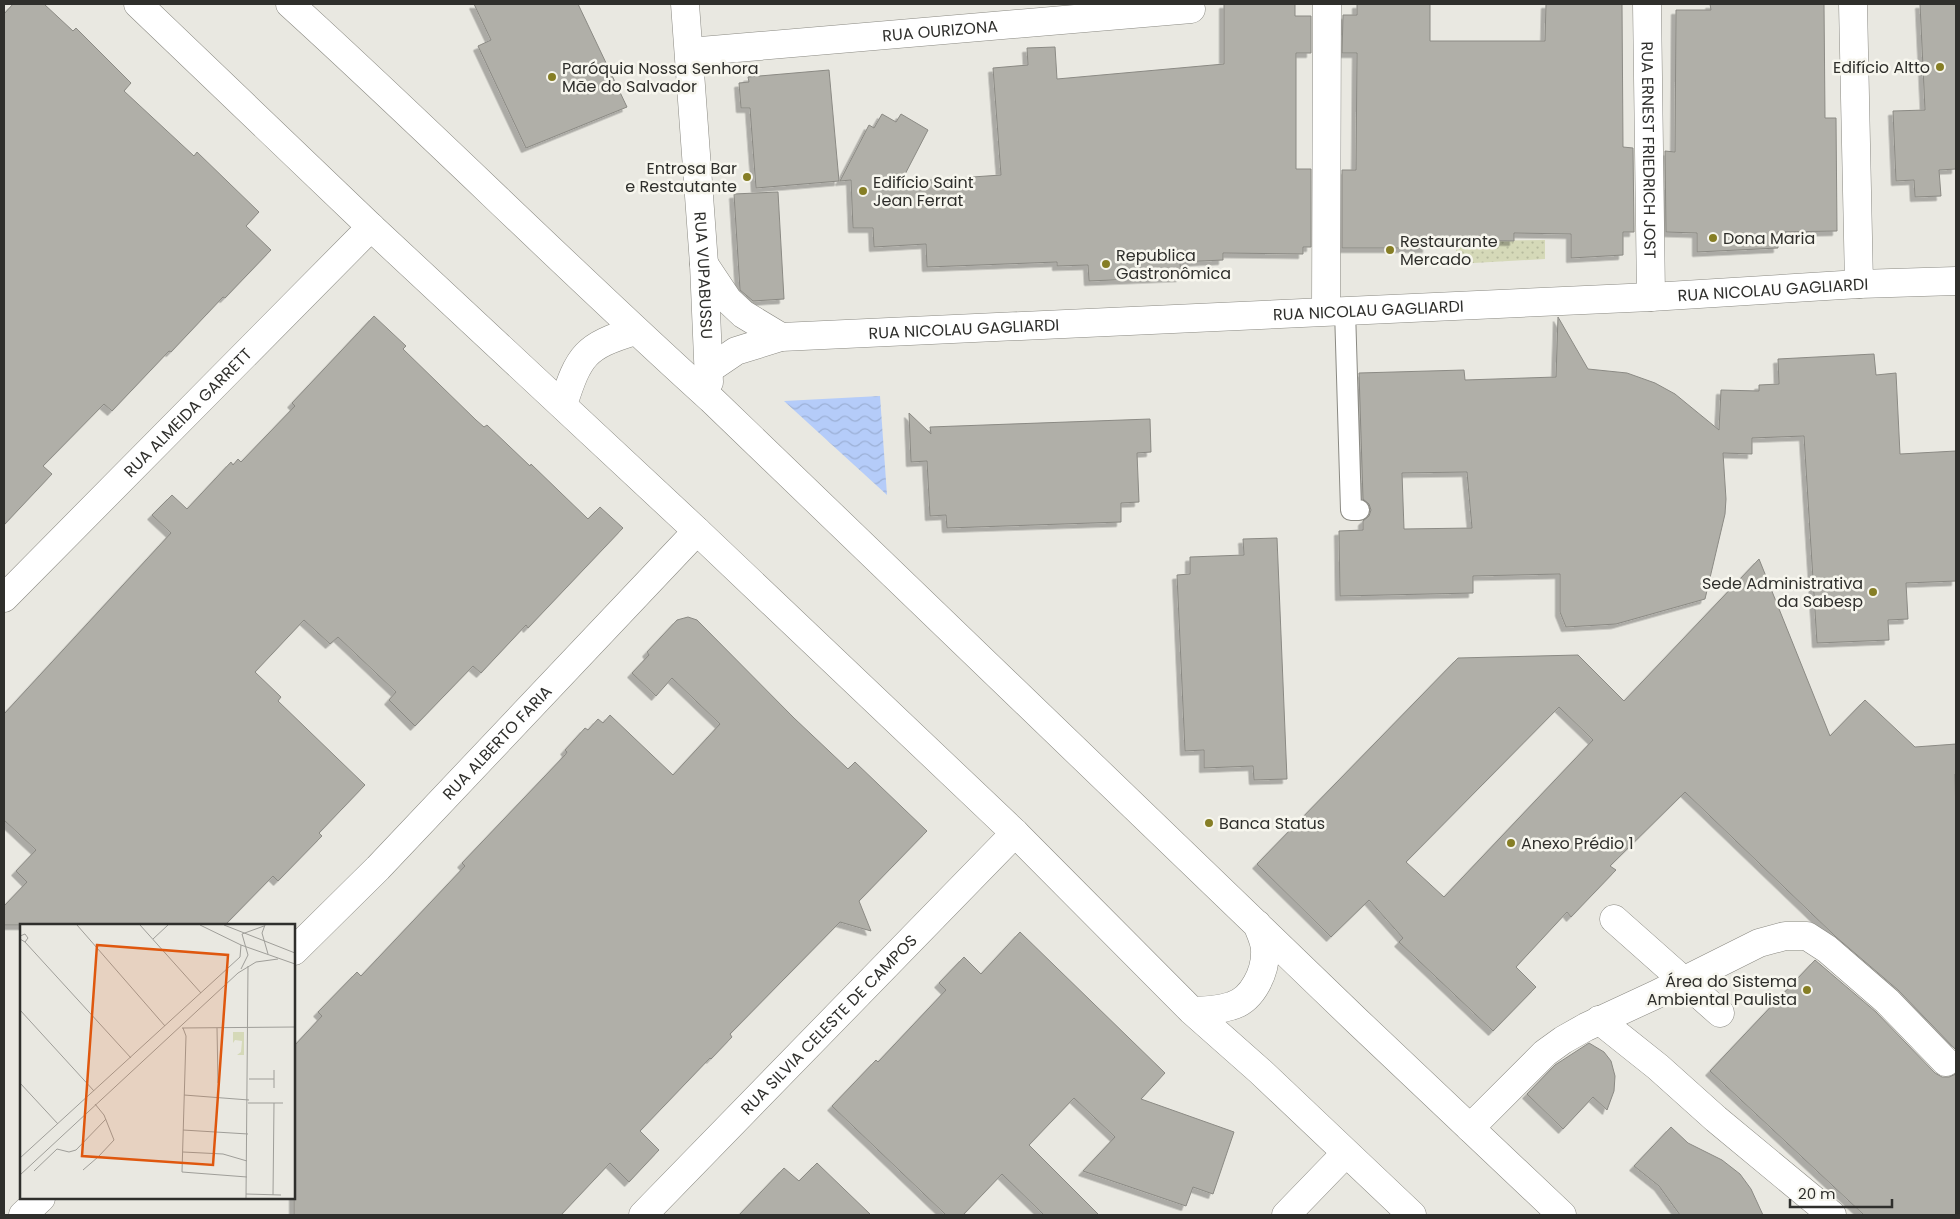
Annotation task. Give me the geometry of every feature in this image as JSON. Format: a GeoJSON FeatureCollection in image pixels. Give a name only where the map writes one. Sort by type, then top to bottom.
{"type":"FeatureCollection","features":[{"type":"Feature","properties":{"kind":"street"},"geometry":{"type":"LineString","coordinates":[[138,4],[371,227],[697,531],[1014,833],[1192,1011],[1261,1072],[1345,1154],[1412,1215]]}},
{"type":"Feature","properties":{"kind":"street"},"geometry":{"type":"LineString","coordinates":[[290,4],[408,112],[635,331],[711,399],[1562,1215]]}},
{"type":"Feature","properties":{"kind":"street","name":"RUA VUPABUSSU"},"geometry":{"type":"LineString","coordinates":[[685,4],[704,264],[711,399]]}},
{"type":"Feature","properties":{"kind":"street"},"geometry":{"type":"LineString","coordinates":[[1327,4],[1336,311]]}},
{"type":"Feature","properties":{"kind":"street","name":"RUA ERNEST FRIEDRICH JOST"},"geometry":{"type":"LineString","coordinates":[[1647,4],[1651,297]]}},
{"type":"Feature","properties":{"kind":"street"},"geometry":{"type":"LineString","coordinates":[[1853,4],[1858,284]]}},
{"type":"Feature","properties":{"kind":"street","name":"RUA OURIZONA"},"geometry":{"type":"LineString","coordinates":[[689,52],[1191,9]]}},
{"type":"Feature","properties":{"kind":"street","name":"RUA ALMEIDA GARRETT"},"geometry":{"type":"LineString","coordinates":[[4,598],[371,227]]}},
{"type":"Feature","properties":{"kind":"street"},"geometry":{"type":"LineString","coordinates":[[704,264],[728,300],[743,314],[781,337]]}},
{"type":"Feature","properties":{"kind":"street","name":"RUA NICOLAU GAGLIARDI"},"geometry":{"type":"LineString","coordinates":[[708,370],[720,360],[736,352],[781,337],[1651,297],[1858,284],[1956,282]]}},
{"type":"Feature","properties":{"kind":"street"},"geometry":{"type":"LineString","coordinates":[[563,405],[570,382],[589,350],[604,341],[635,331]]}},
{"type":"Feature","properties":{"kind":"street","name":"RUA ALBERTO FARIA"},"geometry":{"type":"LineString","coordinates":[[295,950],[378,868],[697,531]]}},
{"type":"Feature","properties":{"kind":"street","name":"RUA SILVIA CELESTE DE CAMPOS"},"geometry":{"type":"LineString","coordinates":[[643,1215],[1014,833]]}},
{"type":"Feature","properties":{"kind":"street"},"geometry":{"type":"LineString","coordinates":[[1614,919],[1720,1014]]}},
{"type":"Feature","properties":{"kind":"street"},"geometry":{"type":"LineString","coordinates":[[1192,1011],[1209,1011],[1233,1006],[1252,991],[1262,969],[1265,949],[1257,924]]}},
{"type":"Feature","properties":{"kind":"street"},"geometry":{"type":"LineString","coordinates":[[1470,1128],[1545,1053],[1562,1040],[1599,1020],[1759,943],[1785,936],[1807,936],[1827,949],[1887,1001],[1946,1062]]}},
{"type":"Feature","properties":{"kind":"street"},"geometry":{"type":"LineString","coordinates":[[1599,1020],[1658,1067],[1716,1119],[1832,1215]]}},
{"type":"Feature","properties":{"kind":"street"},"geometry":{"type":"LineString","coordinates":[[1286,1215],[1345,1154]]}},
{"type":"Feature","properties":{"kind":"street"},"geometry":{"type":"LineString","coordinates":[[23,1215],[40,1199]]}},
{"type":"Feature","properties":{"kind":"lane"},"geometry":{"type":"LineString","coordinates":[[1336,311],[1350,510],[1359,510]]}},
{"type":"Feature","properties":{"kind":"green space"},"geometry":{"type":"Polygon","coordinates":[[[1545,240],[1545,259],[1456,264],[1456,241],[1545,240]]]}},
{"type":"Feature","properties":{"kind":"water"},"geometry":{"type":"Polygon","coordinates":[[[880,396],[887,495],[784,401],[880,396]]]}},
{"type":"Feature","properties":{"kind":"building"},"geometry":{"type":"Polygon","coordinates":[[[13,4],[44,4],[73,31],[76,28],[131,83],[124,91],[194,156],[197,152],[259,212],[246,226],[271,250],[171,352],[169,351],[112,411],[104,404],[43,466],[52,474],[4,525],[4,14],[13,4]]]}},
{"type":"Feature","properties":{"kind":"building","name":"Paróquia Nossa Senhora Mãe do Salvador"},"geometry":{"type":"Polygon","coordinates":[[[474,4],[578,4],[627,107],[526,148],[478,46],[491,40],[474,4]]]}},
{"type":"Feature","properties":{"kind":"building"},"geometry":{"type":"Polygon","coordinates":[[[1224,4],[1295,4],[1295,16],[1311,16],[1311,53],[1296,53],[1296,169],[1311,169],[1311,247],[1303,247],[1303,254],[1223,253],[1223,260],[1180,262],[1181,277],[1089,281],[1088,265],[1057,266],[1057,262],[927,267],[926,244],[874,247],[873,228],[853,228],[851,180],[840,181],[869,125],[874,128],[882,114],[896,122],[901,114],[928,130],[901,182],[1001,175],[993,68],[1028,65],[1027,48],[1055,47],[1057,79],[1224,64],[1224,4]]]}},
{"type":"Feature","properties":{"kind":"building"},"geometry":{"type":"Polygon","coordinates":[[[1357,4],[1430,4],[1430,41],[1545,41],[1546,4],[1622,4],[1623,147],[1633,148],[1634,232],[1623,232],[1623,255],[1571,258],[1571,234],[1514,233],[1514,241],[1427,240],[1427,248],[1342,248],[1342,170],[1356,170],[1357,53],[1342,53],[1343,15],[1357,15],[1357,4]]]}},
{"type":"Feature","properties":{"kind":"building"},"geometry":{"type":"Polygon","coordinates":[[[1710,4],[1824,4],[1825,118],[1836,118],[1837,231],[1777,232],[1778,248],[1697,252],[1697,233],[1666,232],[1665,151],[1675,152],[1676,10],[1711,10],[1710,4]]]}},
{"type":"Feature","properties":{"kind":"building","name":"Edifício Altto"},"geometry":{"type":"Polygon","coordinates":[[[1920,4],[1956,4],[1956,169],[1939,170],[1941,196],[1915,197],[1914,180],[1896,181],[1893,111],[1925,110],[1920,4]]]}},
{"type":"Feature","properties":{"kind":"building"},"geometry":{"type":"Polygon","coordinates":[[[829,70],[839,181],[756,188],[750,108],[741,108],[739,83],[749,82],[748,77],[829,70]]]}},
{"type":"Feature","properties":{"kind":"building"},"geometry":{"type":"Polygon","coordinates":[[[778,192],[784,299],[753,301],[740,290],[734,194],[778,192]]]}},
{"type":"Feature","properties":{"kind":"building"},"geometry":{"type":"Polygon","coordinates":[[[374,316],[406,346],[403,349],[476,420],[484,427],[487,425],[588,519],[600,507],[623,528],[528,628],[526,625],[481,673],[473,666],[415,726],[389,700],[396,692],[338,637],[330,644],[304,620],[255,672],[281,697],[278,701],[365,785],[319,833],[322,836],[278,881],[273,876],[226,924],[4,925],[4,906],[27,882],[16,871],[36,850],[4,820],[4,714],[171,533],[152,515],[172,495],[187,509],[231,462],[233,465],[238,459],[241,462],[295,406],[292,403],[374,316]]]}},
{"type":"Feature","properties":{"kind":"building"},"geometry":{"type":"Polygon","coordinates":[[[1558,317],[1588,369],[1627,373],[1655,383],[1675,394],[1719,430],[1721,390],[1759,391],[1759,385],[1779,384],[1778,359],[1874,354],[1876,375],[1896,373],[1900,454],[1956,451],[1956,581],[1906,583],[1908,619],[1888,620],[1889,640],[1817,643],[1804,436],[1752,438],[1752,454],[1723,453],[1725,514],[1705,599],[1616,624],[1566,627],[1560,612],[1560,574],[1473,576],[1473,593],[1340,596],[1339,531],[1363,530],[1363,521],[1369,516],[1371,510],[1369,504],[1363,499],[1359,373],[1464,370],[1465,380],[1556,377],[1558,317]],[[1467,472],[1402,473],[1404,529],[1472,528],[1467,472]]]}},
{"type":"Feature","properties":{"kind":"building"},"geometry":{"type":"Polygon","coordinates":[[[909,413],[931,434],[930,427],[1150,419],[1151,452],[1137,453],[1139,502],[1121,503],[1121,522],[947,528],[946,515],[930,516],[927,461],[911,462],[909,413]]]}},
{"type":"Feature","properties":{"kind":"building"},"geometry":{"type":"Polygon","coordinates":[[[1277,538],[1287,779],[1254,780],[1253,766],[1204,768],[1204,750],[1185,751],[1177,575],[1190,574],[1190,557],[1244,555],[1243,539],[1277,538]]]}},
{"type":"Feature","properties":{"kind":"building"},"geometry":{"type":"Polygon","coordinates":[[[1759,559],[1830,736],[1865,700],[1915,747],[1956,744],[1956,1050],[1898,990],[1836,937],[1685,792],[1610,866],[1616,870],[1571,917],[1567,912],[1516,967],[1536,987],[1493,1031],[1399,942],[1403,938],[1369,900],[1331,937],[1257,864],[1458,658],[1578,655],[1624,701],[1759,559]],[[1559,707],[1406,862],[1444,897],[1593,740],[1559,707]]]}},
{"type":"Feature","properties":{"kind":"building"},"geometry":{"type":"Polygon","coordinates":[[[688,617],[697,620],[794,718],[848,769],[855,762],[927,831],[859,901],[871,931],[840,922],[730,1034],[732,1037],[640,1131],[659,1150],[629,1182],[610,1163],[561,1215],[294,1215],[295,1045],[322,1016],[318,1012],[357,972],[361,976],[465,866],[462,863],[565,755],[567,752],[565,750],[585,728],[588,730],[598,719],[603,723],[610,715],[673,775],[720,724],[672,678],[656,696],[632,673],[649,655],[647,652],[677,620],[688,617]]]}},
{"type":"Feature","properties":{"kind":"building"},"geometry":{"type":"Polygon","coordinates":[[[1020,932],[1165,1073],[1141,1099],[1234,1132],[1213,1194],[1193,1187],[1186,1206],[1083,1171],[1115,1137],[1074,1098],[1029,1145],[1099,1215],[1044,1215],[1002,1174],[963,1215],[946,1215],[832,1106],[876,1060],[878,1062],[946,990],[939,983],[964,957],[981,974],[1020,932]]]}},
{"type":"Feature","properties":{"kind":"building"},"geometry":{"type":"Polygon","coordinates":[[[1815,960],[1876,1012],[1935,1073],[1942,1077],[1956,1074],[1956,1215],[1864,1215],[1710,1071],[1815,960]]]}},
{"type":"Feature","properties":{"kind":"building"},"geometry":{"type":"Polygon","coordinates":[[[1589,1043],[1604,1052],[1611,1061],[1615,1076],[1614,1091],[1607,1110],[1593,1097],[1563,1129],[1527,1094],[1555,1065],[1589,1043]]]}},
{"type":"Feature","properties":{"kind":"building"},"geometry":{"type":"Polygon","coordinates":[[[1671,1127],[1688,1143],[1722,1160],[1740,1174],[1751,1189],[1763,1215],[1680,1215],[1659,1186],[1634,1166],[1671,1127]]]}},
{"type":"Feature","properties":{"kind":"building"},"geometry":{"type":"Polygon","coordinates":[[[817,1163],[871,1215],[739,1215],[784,1168],[799,1181],[817,1163]]]}},
{"type":"Feature","properties":{"kind":"place","name":"Edifício Altto"},"geometry":{"type":"Point","coordinates":[1940,67]}},
{"type":"Feature","properties":{"kind":"place","name":"Paróquia Nossa Senhora Mãe do Salvador"},"geometry":{"type":"Point","coordinates":[552,77]}},
{"type":"Feature","properties":{"kind":"place","name":"Entrosa Bar e Restautante"},"geometry":{"type":"Point","coordinates":[747,177]}},
{"type":"Feature","properties":{"kind":"place","name":"Edifício Saint Jean Ferrat"},"geometry":{"type":"Point","coordinates":[863,191]}},
{"type":"Feature","properties":{"kind":"place","name":"Dona Maria"},"geometry":{"type":"Point","coordinates":[1713,238]}},
{"type":"Feature","properties":{"kind":"place","name":"Restaurante Mercado"},"geometry":{"type":"Point","coordinates":[1390,250]}},
{"type":"Feature","properties":{"kind":"place","name":"Republica Gastronômica"},"geometry":{"type":"Point","coordinates":[1106,264]}},
{"type":"Feature","properties":{"kind":"place","name":"Sede Administrativa da Sabesp"},"geometry":{"type":"Point","coordinates":[1873,592]}},
{"type":"Feature","properties":{"kind":"place","name":"Banca Status"},"geometry":{"type":"Point","coordinates":[1209,823]}},
{"type":"Feature","properties":{"kind":"place","name":"Anexo Prédio 1"},"geometry":{"type":"Point","coordinates":[1511,843]}},
{"type":"Feature","properties":{"kind":"place","name":"Área do Sistema Ambiental Paulista"},"geometry":{"type":"Point","coordinates":[1807,990]}}]}
